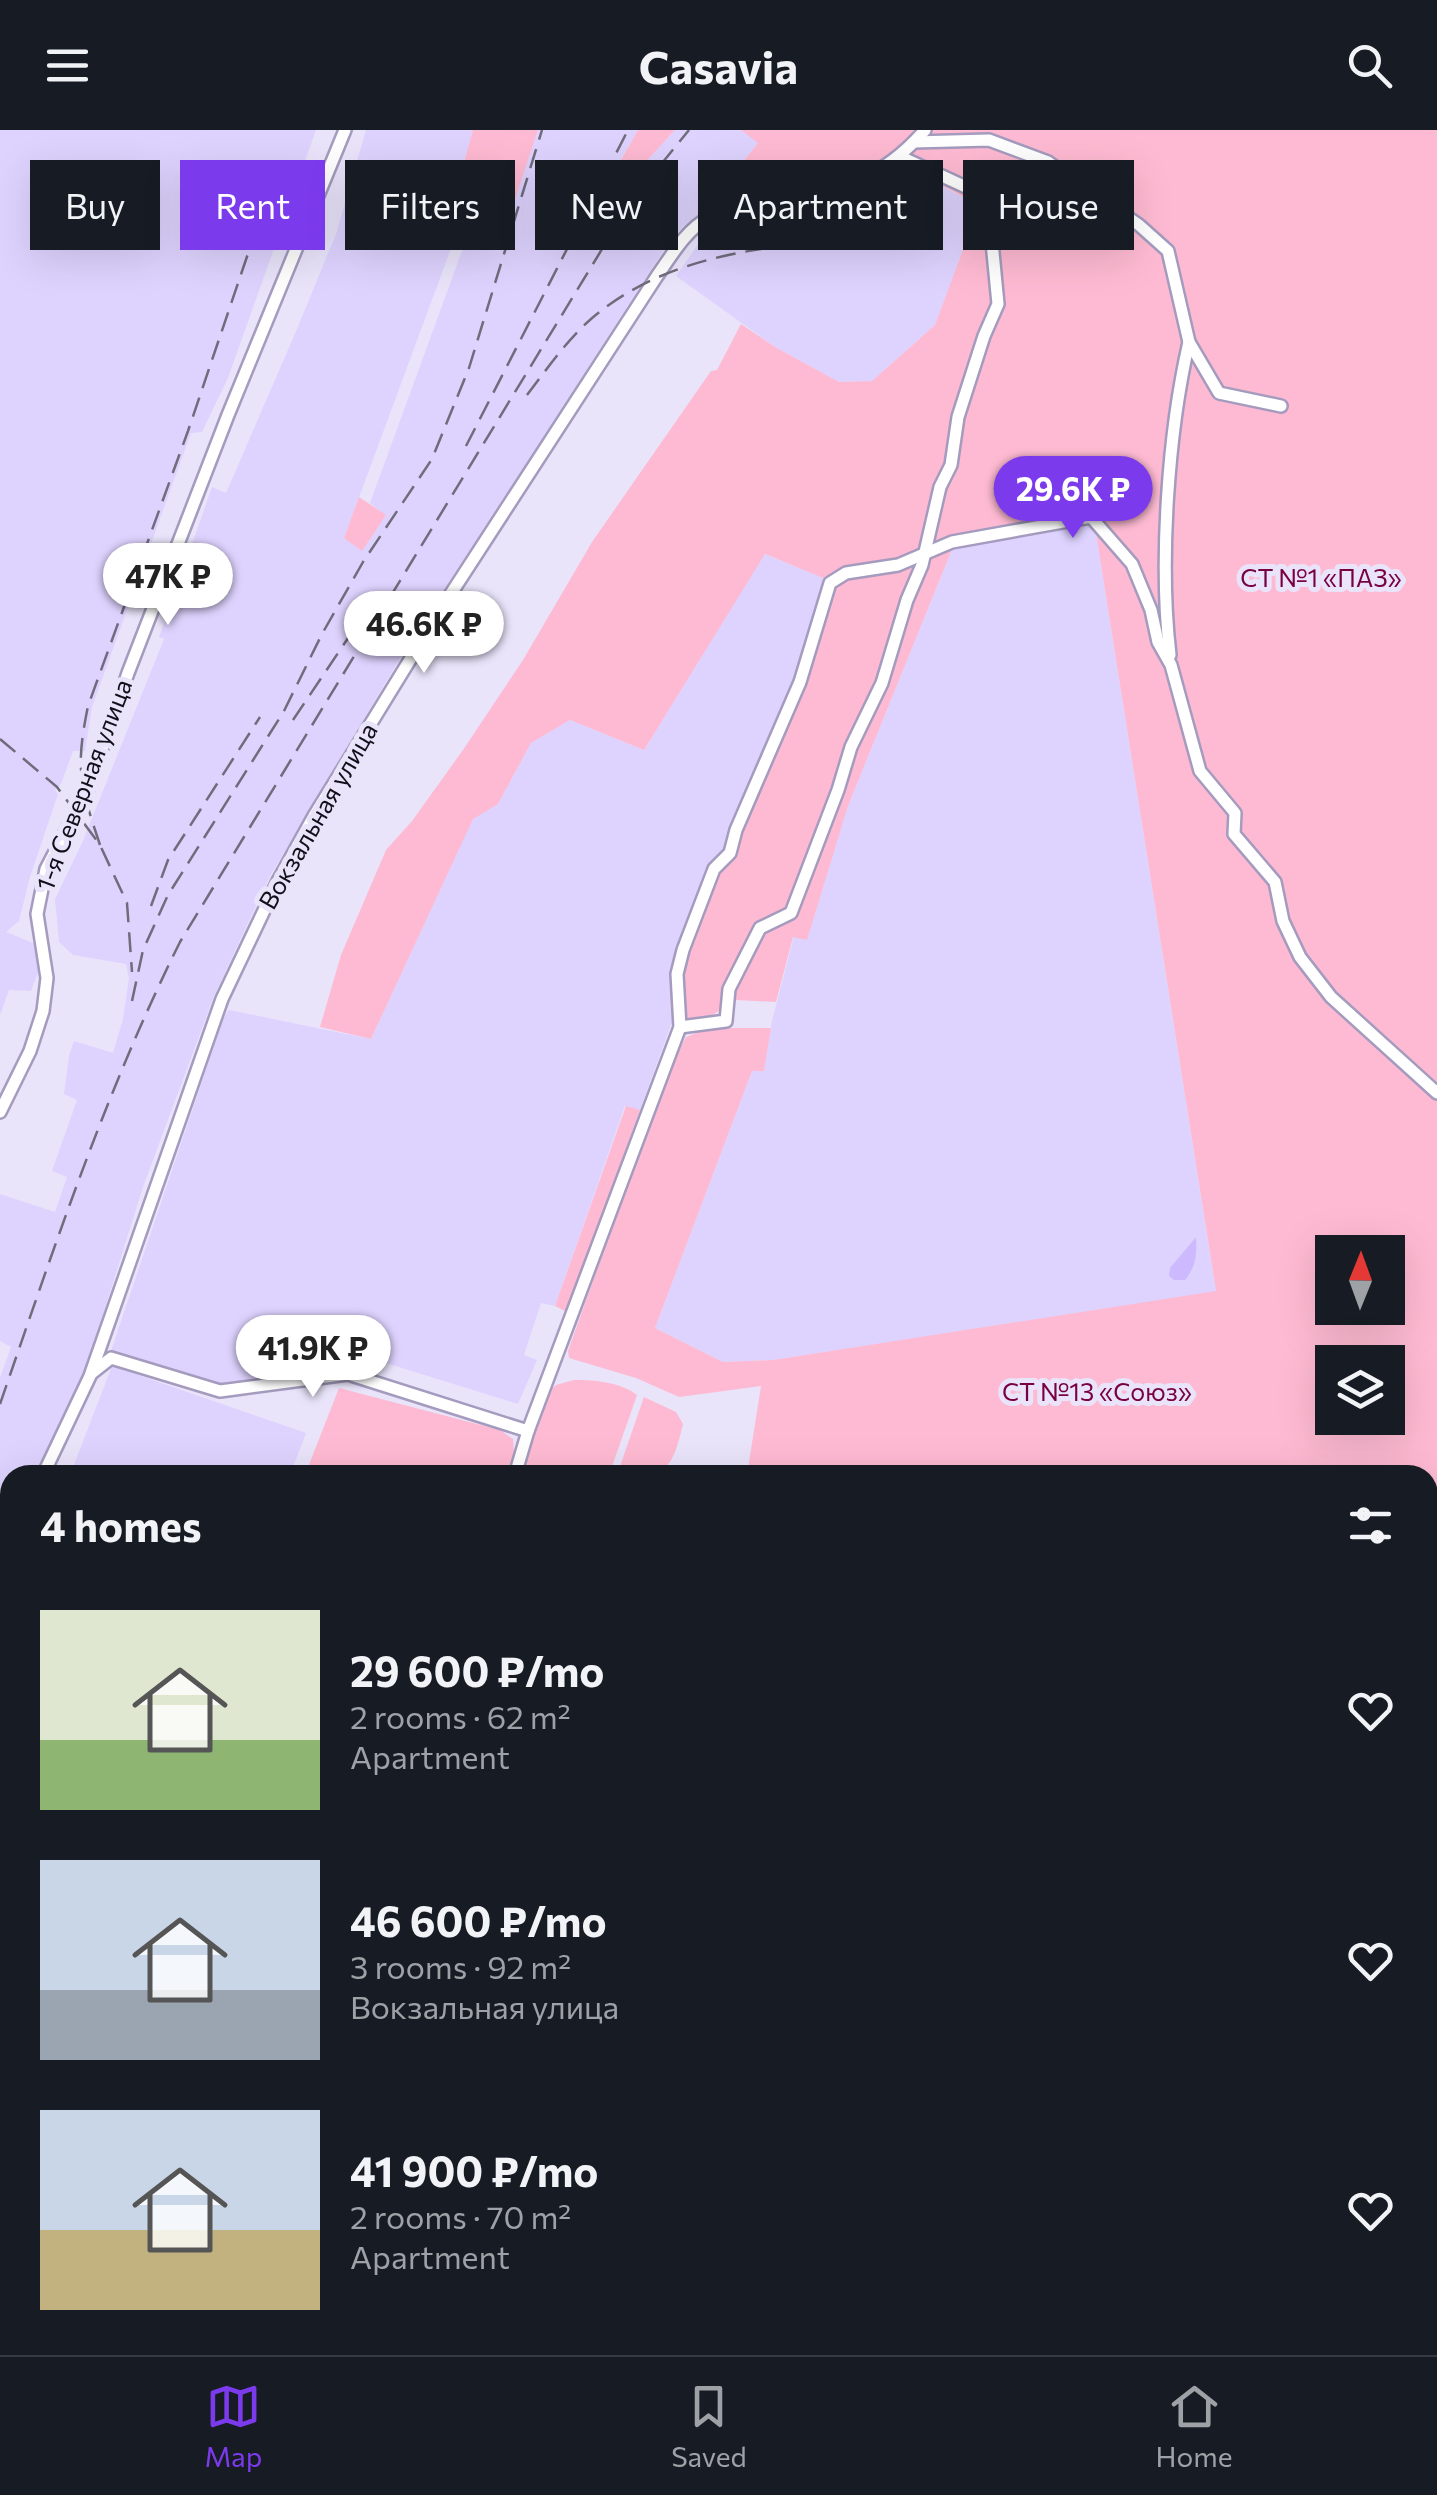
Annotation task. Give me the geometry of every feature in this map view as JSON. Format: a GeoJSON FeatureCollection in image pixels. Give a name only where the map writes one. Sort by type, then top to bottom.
{"type":"FeatureCollection","features":[{"type":"Feature","properties":{"kind":"street","name":"1-я Северная улица"},"geometry":{"type":"LineString","coordinates":[[0,1112],[30,1051],[43,1011],[46,965],[37,914],[46,869],[88,789],[128,673],[345,130]]}},
{"type":"Feature","properties":{"kind":"street","name":"Вокзальная улица"},"geometry":{"type":"LineString","coordinates":[[48,1465],[90,1376],[222,999],[278,880],[443,606],[657,276],[687,234],[706,219],[731,208],[858,183],[901,156],[925,130]]}},
{"type":"Feature","properties":{"kind":"street"},"geometry":{"type":"LineString","coordinates":[[940,142],[960,130]]}},
{"type":"Feature","properties":{"kind":"street"},"geometry":{"type":"LineString","coordinates":[[914,142],[989,140],[1048,162],[1139,225],[1168,251],[1189,342],[1219,393],[1280,406]]}},
{"type":"Feature","properties":{"kind":"street"},"geometry":{"type":"LineString","coordinates":[[680,1026],[726,1021],[729,989],[760,928],[790,913],[838,790],[850,747],[882,683],[906,600],[925,554],[940,487],[951,465],[958,417],[998,304],[988,201],[954,180],[901,156]]}},
{"type":"Feature","properties":{"kind":"street"},"geometry":{"type":"LineString","coordinates":[[1189,342],[1173,435],[1166,578],[1171,665],[1200,771],[1235,812],[1234,834],[1275,882],[1283,921],[1300,957],[1331,998],[1437,1093]]}},
{"type":"Feature","properties":{"kind":"street"},"geometry":{"type":"LineString","coordinates":[[518,1465],[680,1026],[677,974],[683,950],[714,868],[730,853],[736,830],[762,778],[800,682],[830,583],[846,573],[898,565],[952,542],[1091,517],[1132,564],[1151,610],[1158,642],[1171,665]]}},
{"type":"Feature","properties":{"kind":"street"},"geometry":{"type":"LineString","coordinates":[[90,1376],[111,1358],[220,1391],[348,1374],[528,1431]]}},
{"type":"Feature","properties":{"kind":"shaded area"},"geometry":{"type":"Polygon","coordinates":[[[0,130],[316,130],[305,160],[180,160],[180,250],[273,250],[228,378],[202,432],[191,433],[92,707],[85,751],[73,751],[55,790],[58,794],[19,921],[6,932],[38,945],[40,967],[31,991],[9,990],[0,1015],[0,130]]]}},
{"type":"Feature","properties":{"kind":"shaded area"},"geometry":{"type":"Polygon","coordinates":[[[366,130],[473,130],[465,160],[357,160],[366,130]]]}},
{"type":"Feature","properties":{"kind":"shaded area"},"geometry":{"type":"Polygon","coordinates":[[[538,130],[638,130],[620,160],[535,160],[535,250],[665,250],[405,650],[270,876],[214,996],[143,1187],[89,1359],[41,1465],[0,1465],[0,1378],[11,1347],[0,1341],[0,1194],[55,1212],[67,1177],[52,1171],[77,1100],[64,1094],[69,1056],[74,1041],[113,1053],[129,978],[126,964],[73,955],[59,942],[55,899],[82,843],[164,639],[159,637],[212,487],[226,493],[336,234],[345,203],[345,250],[450,250],[344,538],[386,516],[370,503],[462,250],[515,250],[515,199],[538,130]]]}},
{"type":"Feature","properties":{"kind":"shaded area"},"geometry":{"type":"Polygon","coordinates":[[[675,130],[741,130],[759,142],[745,160],[698,160],[698,216],[678,233],[678,160],[647,160],[675,130]]]}},
{"type":"Feature","properties":{"kind":"shaded area"},"geometry":{"type":"Polygon","coordinates":[[[943,187],[963,197],[963,250],[935,325],[872,381],[838,382],[775,347],[676,276],[698,244],[698,250],[943,250],[943,187]]]}},
{"type":"Feature","properties":{"kind":"shaded area"},"geometry":{"type":"Polygon","coordinates":[[[1088,522],[1095,527],[1216,1292],[773,1360],[723,1362],[655,1328],[752,1071],[764,1070],[794,936],[807,939],[848,806],[953,547],[1088,522]]]}},
{"type":"Feature","properties":{"kind":"shaded area"},"geometry":{"type":"Polygon","coordinates":[[[764,554],[829,580],[797,680],[670,994],[672,1022],[640,1110],[625,1106],[555,1306],[541,1303],[524,1355],[537,1360],[518,1404],[360,1355],[305,1372],[222,1385],[111,1351],[229,1010],[371,1039],[473,818],[498,804],[531,743],[570,720],[644,750],[764,554]]]}},
{"type":"Feature","properties":{"kind":"shaded area"},"geometry":{"type":"Polygon","coordinates":[[[1196,1237],[1192,1270],[1185,1280],[1174,1280],[1169,1276],[1170,1268],[1196,1237]]]}},
{"type":"Feature","properties":{"kind":"shaded area"},"geometry":{"type":"Polygon","coordinates":[[[112,1366],[306,1433],[294,1465],[74,1465],[112,1366]]]}},
{"type":"Feature","properties":{"kind":"green space"},"geometry":{"type":"Polygon","coordinates":[[[473,130],[538,130],[515,200],[515,160],[465,160],[473,130]]]}},
{"type":"Feature","properties":{"kind":"green space"},"geometry":{"type":"Polygon","coordinates":[[[638,130],[675,130],[647,160],[621,160],[638,130]]]}},
{"type":"Feature","properties":{"kind":"green space"},"geometry":{"type":"Polygon","coordinates":[[[741,130],[915,130],[885,160],[744,160],[758,143],[741,130]]]}},
{"type":"Feature","properties":{"kind":"green space"},"geometry":{"type":"Polygon","coordinates":[[[931,130],[1437,130],[1437,1465],[749,1465],[761,1386],[679,1397],[636,1378],[569,1358],[568,1351],[668,1070],[686,1037],[709,1028],[771,1028],[764,1071],[752,1071],[655,1328],[723,1362],[773,1360],[1216,1291],[1095,527],[1088,522],[953,547],[848,806],[807,940],[793,937],[776,1002],[736,1000],[708,1018],[672,1022],[670,994],[675,969],[797,680],[828,580],[765,554],[644,750],[570,720],[531,743],[498,804],[473,819],[371,1039],[320,1027],[341,955],[386,850],[463,750],[523,660],[592,542],[711,371],[717,370],[741,324],[839,382],[872,381],[935,325],[963,250],[1134,250],[1134,160],[963,160],[963,197],[943,187],[943,160],[902,160],[931,130]]]}},
{"type":"Feature","properties":{"kind":"green space"},"geometry":{"type":"Polygon","coordinates":[[[359,497],[386,515],[362,551],[344,538],[359,497]]]}},
{"type":"Feature","properties":{"kind":"green space"},"geometry":{"type":"Polygon","coordinates":[[[626,1106],[640,1110],[567,1312],[555,1306],[626,1106]]]}},
{"type":"Feature","properties":{"kind":"green space"},"geometry":{"type":"Polygon","coordinates":[[[574,1380],[599,1381],[637,1395],[612,1465],[525,1465],[549,1391],[574,1380]]]}},
{"type":"Feature","properties":{"kind":"green space"},"geometry":{"type":"Polygon","coordinates":[[[339,1388],[500,1430],[513,1439],[510,1465],[309,1465],[339,1388]]]}},
{"type":"Feature","properties":{"kind":"green space"},"geometry":{"type":"Polygon","coordinates":[[[644,1397],[676,1412],[683,1424],[675,1453],[667,1465],[620,1465],[644,1397]]]}},
{"type":"Feature","properties":{"kind":"railway"},"geometry":{"type":"LineString","coordinates":[[132,1001],[143,950],[168,895],[284,711],[363,562],[432,459],[469,368],[542,130]]}},
{"type":"Feature","properties":{"kind":"railway"},"geometry":{"type":"LineString","coordinates":[[466,446],[628,130]]}},
{"type":"Feature","properties":{"kind":"railway"},"geometry":{"type":"LineString","coordinates":[[0,1404],[105,1112],[180,942],[610,236],[641,189],[689,130]]}},
{"type":"Feature","properties":{"kind":"railway"},"geometry":{"type":"LineString","coordinates":[[100,845],[82,777],[88,706],[249,250]]}},
{"type":"Feature","properties":{"kind":"railway"},"geometry":{"type":"LineString","coordinates":[[527,395],[591,319],[624,295],[697,263],[758,250]]}},
{"type":"Feature","properties":{"kind":"railway"},"geometry":{"type":"LineString","coordinates":[[293,720],[379,592]]}},
{"type":"Feature","properties":{"kind":"railway"},"geometry":{"type":"LineString","coordinates":[[151,906],[168,860],[260,717]]}},
{"type":"Feature","properties":{"kind":"railway"},"geometry":{"type":"LineString","coordinates":[[0,739],[57,787],[100,845],[127,903],[132,972]]}},
{"type":"Feature","properties":{"kind":"park label","name":"СТ №1 «ПАЗ»"},"geometry":{"type":"Point","coordinates":[1321,578]}},
{"type":"Feature","properties":{"kind":"park label","name":"СТ №13 «Союз»"},"geometry":{"type":"Point","coordinates":[1097,1392]}}]}
